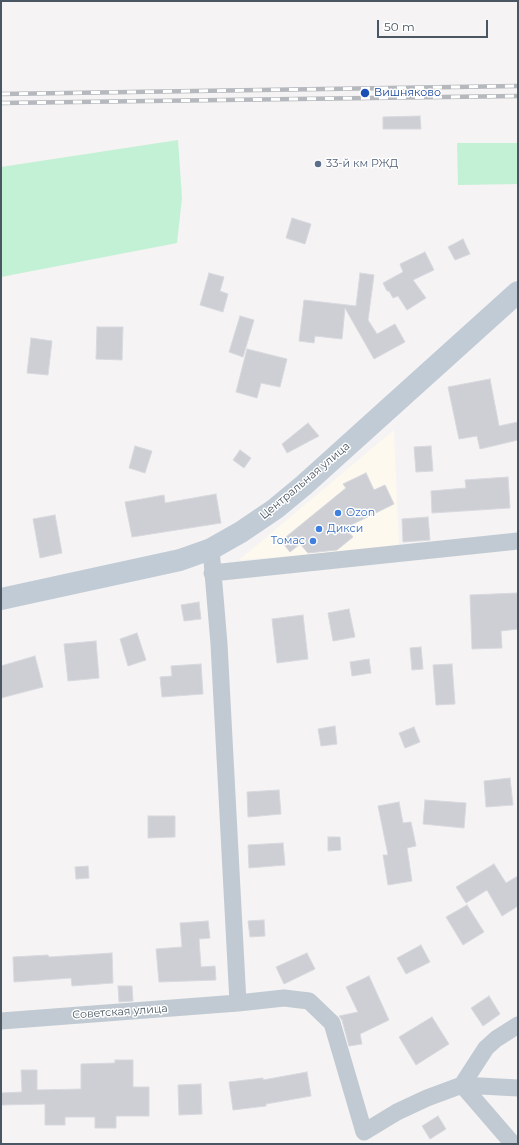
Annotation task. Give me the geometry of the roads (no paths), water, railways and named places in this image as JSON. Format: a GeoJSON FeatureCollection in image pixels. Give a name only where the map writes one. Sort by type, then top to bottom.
{"type":"FeatureCollection","features":[{"type":"Feature","properties":{"kind":"street","name":"Центральная улица"},"geometry":{"type":"LineString","coordinates":[[1,599],[180,560],[211,549],[241,532],[274,509],[304,485],[518,292]]}},
{"type":"Feature","properties":{"kind":"street"},"geometry":{"type":"LineString","coordinates":[[212,573],[518,541]]}},
{"type":"Feature","properties":{"kind":"street"},"geometry":{"type":"LineString","coordinates":[[211,549],[219,652],[238,1003],[284,998],[309,1001],[332,1023],[361,1138],[397,1112],[462,1085],[518,1088]]}},
{"type":"Feature","properties":{"kind":"street","name":"Советская улица"},"geometry":{"type":"LineString","coordinates":[[1,1021],[238,1003]]}},
{"type":"Feature","properties":{"kind":"street"},"geometry":{"type":"LineString","coordinates":[[462,1085],[486,1048],[496,1038],[518,1025]]}},
{"type":"Feature","properties":{"kind":"street"},"geometry":{"type":"LineString","coordinates":[[462,1085],[513,1144]]}},
{"type":"Feature","properties":{"kind":"railway"},"geometry":{"type":"LineString","coordinates":[[1,94],[518,86]]}},
{"type":"Feature","properties":{"kind":"railway"},"geometry":{"type":"LineString","coordinates":[[1,103],[518,96]]}},
{"type":"Feature","properties":{"kind":"place","name":"Вишняково"},"geometry":{"type":"Point","coordinates":[365,93]}},
{"type":"Feature","properties":{"kind":"place","name":"33-й км РЖД"},"geometry":{"type":"Point","coordinates":[318,164]}},
{"type":"Feature","properties":{"kind":"place","name":"Ozon"},"geometry":{"type":"Point","coordinates":[338,513]}},
{"type":"Feature","properties":{"kind":"place","name":"Дикси"},"geometry":{"type":"Point","coordinates":[319,529]}},
{"type":"Feature","properties":{"kind":"place","name":"Томас"},"geometry":{"type":"Point","coordinates":[313,541]}}]}
